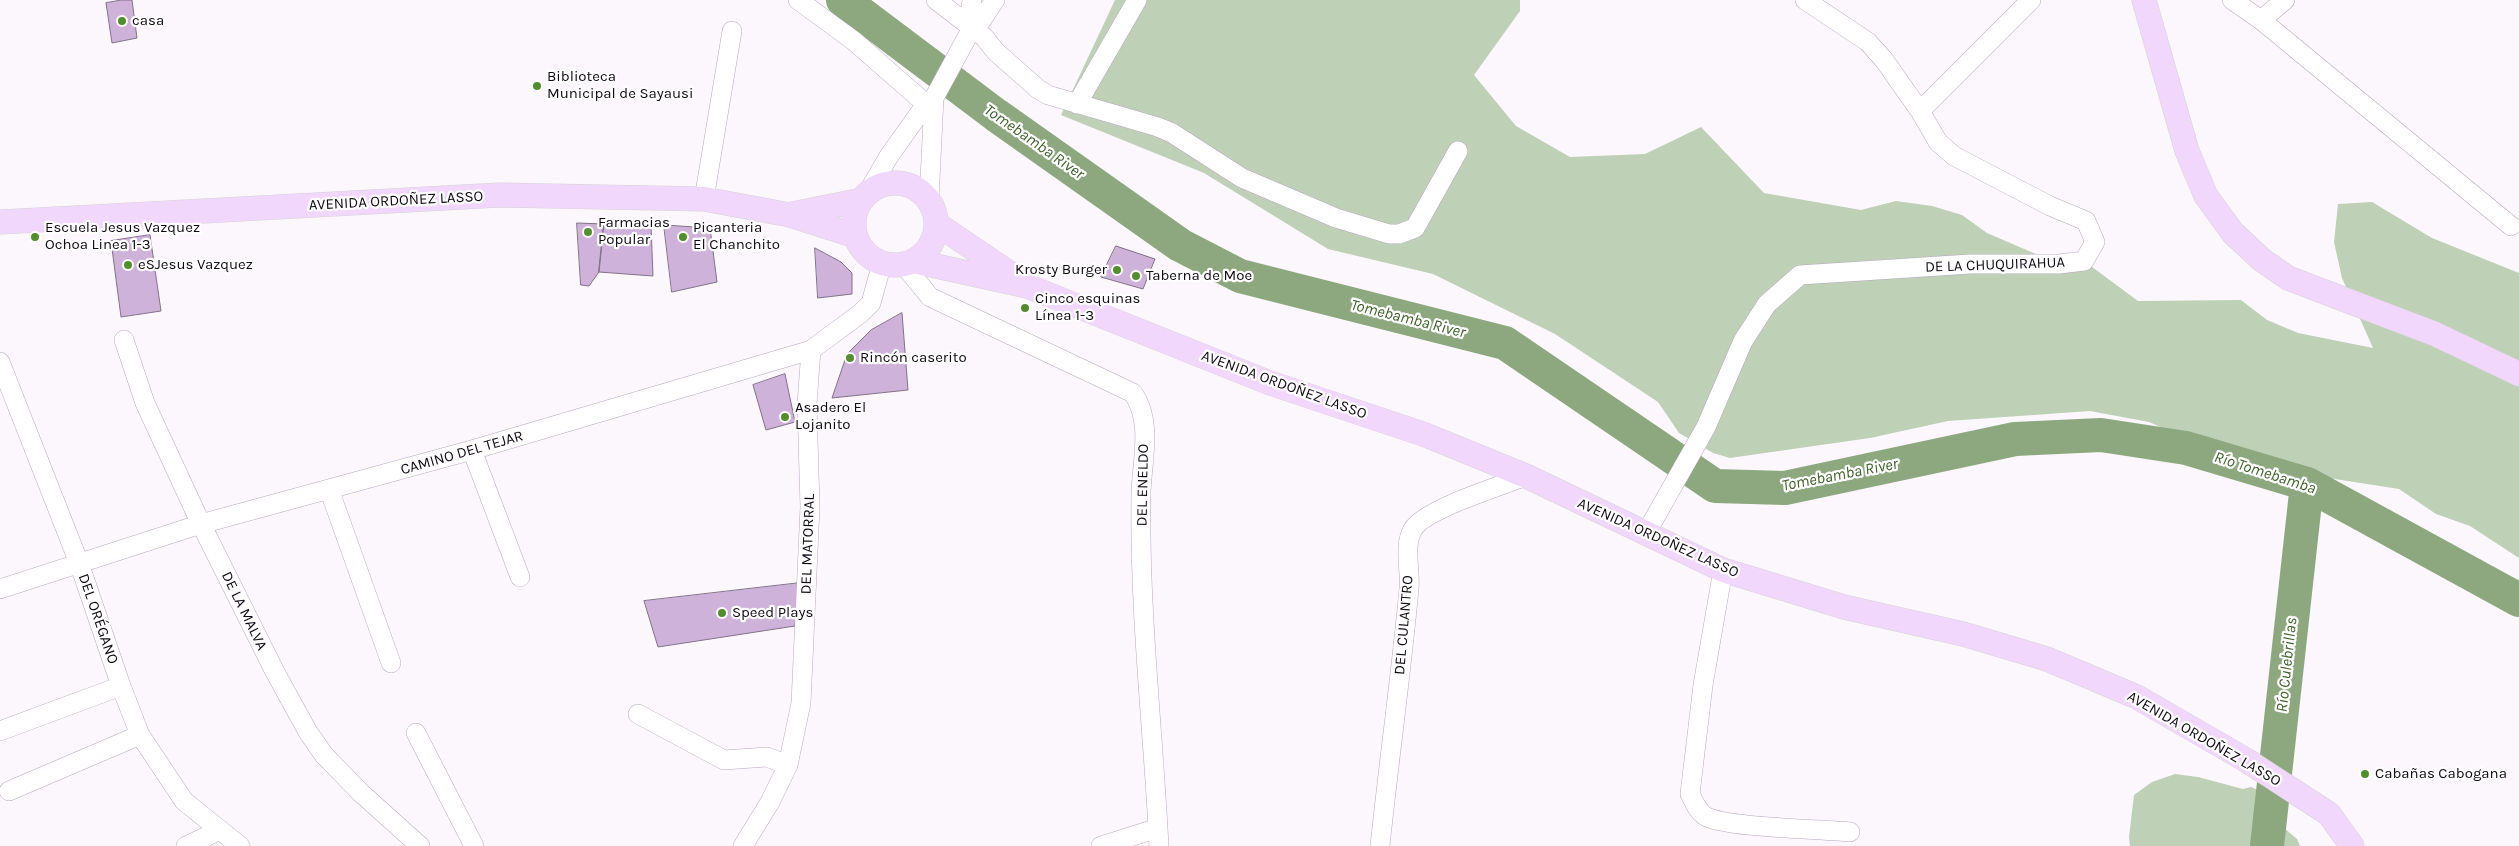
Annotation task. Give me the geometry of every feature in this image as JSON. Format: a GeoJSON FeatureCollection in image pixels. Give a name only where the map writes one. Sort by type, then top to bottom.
{"type":"FeatureCollection","features":[{"type":"Feature","properties":{"kind":"main road"},"geometry":{"type":"LineString","coordinates":[[2144,0],[2187,151],[2206,196],[2233,233],[2262,260],[2288,278],[2435,334],[2519,374]]}},
{"type":"Feature","properties":{"kind":"main road"},"geometry":{"type":"LineString","coordinates":[[900,183],[921,191],[929,200],[935,211],[937,224],[930,246],[900,263],[871,257],[862,248],[856,236],[854,224],[856,211],[865,196],[881,185],[900,183]]}},
{"type":"Feature","properties":{"kind":"main road","name":"AVENIDA ORDOÑEZ LASSO"},"geometry":{"type":"LineString","coordinates":[[0,222],[500,195],[704,199],[790,215],[856,236]]}},
{"type":"Feature","properties":{"kind":"main road","name":"AVENIDA ORDOÑEZ LASSO"},"geometry":{"type":"LineString","coordinates":[[790,215],[865,196]]}},
{"type":"Feature","properties":{"kind":"main road","name":"AVENIDA ORDOÑEZ LASSO"},"geometry":{"type":"LineString","coordinates":[[937,224],[1028,286]]}},
{"type":"Feature","properties":{"kind":"main road","name":"AVENIDA ORDOÑEZ LASSO"},"geometry":{"type":"LineString","coordinates":[[900,263],[1028,286],[1270,383],[1423,434],[1526,476],[1646,535],[1723,570],[1844,607],[1963,634],[2047,659],[2138,697],[2246,760],[2329,814],[2352,846]]}},
{"type":"Feature","properties":{"kind":"street"},"geometry":{"type":"LineString","coordinates":[[798,0],[932,98]]}},
{"type":"Feature","properties":{"kind":"street"},"geometry":{"type":"LineString","coordinates":[[936,0],[970,32],[1038,89],[1048,95],[1158,127],[1265,190],[1336,218],[1389,234],[1399,234],[1415,228],[1458,151]]}},
{"type":"Feature","properties":{"kind":"street"},"geometry":{"type":"LineString","coordinates":[[970,32],[972,0]]}},
{"type":"Feature","properties":{"kind":"street"},"geometry":{"type":"LineString","coordinates":[[865,196],[880,171],[932,98],[970,32],[981,21],[995,0]]}},
{"type":"Feature","properties":{"kind":"street"},"geometry":{"type":"LineString","coordinates":[[1077,104],[1136,0]]}},
{"type":"Feature","properties":{"kind":"street"},"geometry":{"type":"LineString","coordinates":[[1805,0],[1868,42],[1884,60],[1920,111],[2031,0]]}},
{"type":"Feature","properties":{"kind":"street"},"geometry":{"type":"LineString","coordinates":[[2232,0],[2261,20],[2511,226]]}},
{"type":"Feature","properties":{"kind":"street"},"geometry":{"type":"LineString","coordinates":[[2261,20],[2285,0]]}},
{"type":"Feature","properties":{"kind":"street"},"geometry":{"type":"LineString","coordinates":[[704,199],[732,31]]}},
{"type":"Feature","properties":{"kind":"street"},"geometry":{"type":"LineString","coordinates":[[929,200],[932,98]]}},
{"type":"Feature","properties":{"kind":"street","name":"DE LA CHUQUIRAHUA"},"geometry":{"type":"LineString","coordinates":[[1646,535],[1706,427],[1743,341],[1767,304],[1800,275],[1970,264],[2059,264],[2084,261],[2095,242],[2086,222],[2050,206],[1954,156],[1938,142],[1920,111]]}},
{"type":"Feature","properties":{"kind":"street","name":"CAMINO DEL TEJAR"},"geometry":{"type":"LineString","coordinates":[[0,589],[201,524],[472,450],[810,350],[861,313],[871,303],[900,263]]}},
{"type":"Feature","properties":{"kind":"street","name":"DEL ENELDO"},"geometry":{"type":"LineString","coordinates":[[900,263],[930,297],[1133,393],[1141,405],[1145,427],[1141,493],[1144,632],[1159,837]]}},
{"type":"Feature","properties":{"kind":"street","name":"DE LA MALVA"},"geometry":{"type":"LineString","coordinates":[[124,340],[145,403],[201,524],[274,672],[324,755],[361,793],[420,846]]}},
{"type":"Feature","properties":{"kind":"street","name":"DEL MATORRAL"},"geometry":{"type":"LineString","coordinates":[[744,846],[770,802],[788,765],[801,703],[810,507],[807,404],[810,350]]}},
{"type":"Feature","properties":{"kind":"street","name":"DEL ORÉGANO"},"geometry":{"type":"LineString","coordinates":[[0,362],[79,563],[121,686],[140,735],[184,801],[240,846]]}},
{"type":"Feature","properties":{"kind":"street"},"geometry":{"type":"LineString","coordinates":[[472,450],[520,577]]}},
{"type":"Feature","properties":{"kind":"street","name":"DEL CULANTRO"},"geometry":{"type":"LineString","coordinates":[[1380,846],[1410,580],[1408,552],[1413,529],[1428,514],[1526,476]]}},
{"type":"Feature","properties":{"kind":"street"},"geometry":{"type":"LineString","coordinates":[[329,489],[391,663]]}},
{"type":"Feature","properties":{"kind":"street"},"geometry":{"type":"LineString","coordinates":[[1723,570],[1703,685],[1690,794],[1696,806],[1705,816],[1726,822],[1850,832]]}},
{"type":"Feature","properties":{"kind":"street"},"geometry":{"type":"LineString","coordinates":[[0,731],[121,686]]}},
{"type":"Feature","properties":{"kind":"street"},"geometry":{"type":"LineString","coordinates":[[638,714],[724,760],[767,757],[788,765]]}},
{"type":"Feature","properties":{"kind":"street"},"geometry":{"type":"LineString","coordinates":[[416,733],[474,846]]}},
{"type":"Feature","properties":{"kind":"street"},"geometry":{"type":"LineString","coordinates":[[10,791],[140,735]]}},
{"type":"Feature","properties":{"kind":"street"},"geometry":{"type":"LineString","coordinates":[[186,846],[220,830]]}},
{"type":"Feature","properties":{"kind":"street"},"geometry":{"type":"LineString","coordinates":[[1100,846],[1159,837]]}},
{"type":"Feature","properties":{"kind":"green space"},"geometry":{"type":"Polygon","coordinates":[[[1115,0],[1520,0],[1520,11],[1474,75],[1516,126],[1570,157],[1645,154],[1701,127],[1764,193],[1861,210],[1896,201],[1932,206],[1962,215],[1987,233],[2059,264],[2084,261],[2138,301],[2241,300],[2267,320],[2298,333],[2373,348],[2342,278],[2334,242],[2338,204],[2372,202],[2432,238],[2519,273],[2519,558],[2470,526],[2436,514],[2399,489],[2277,470],[2186,438],[2149,422],[2090,411],[1948,421],[1870,438],[1730,458],[1713,453],[1679,433],[1658,402],[1555,334],[1433,274],[1328,249],[1204,173],[1061,115],[1115,0]]]}},
{"type":"Feature","properties":{"kind":"green space"},"geometry":{"type":"Polygon","coordinates":[[[2175,774],[2198,777],[2243,789],[2251,787],[2262,792],[2265,798],[2263,797],[2283,827],[2297,839],[2300,846],[2130,846],[2129,837],[2134,795],[2152,782],[2175,774]]]}},
{"type":"Feature","properties":{"kind":"building","name":"casa"},"geometry":{"type":"Polygon","coordinates":[[[132,0],[137,38],[112,43],[106,3],[132,0]]]}},
{"type":"Feature","properties":{"kind":"building"},"geometry":{"type":"Polygon","coordinates":[[[577,223],[604,224],[599,272],[589,286],[581,285],[577,223]]]}},
{"type":"Feature","properties":{"kind":"building"},"geometry":{"type":"Polygon","coordinates":[[[604,224],[651,226],[653,276],[599,272],[604,224]]]}},
{"type":"Feature","properties":{"kind":"building"},"geometry":{"type":"Polygon","coordinates":[[[664,225],[710,228],[717,282],[672,292],[664,225]]]}},
{"type":"Feature","properties":{"kind":"building"},"geometry":{"type":"Polygon","coordinates":[[[150,235],[161,311],[121,317],[111,241],[150,235]]]}},
{"type":"Feature","properties":{"kind":"building"},"geometry":{"type":"Polygon","coordinates":[[[1116,246],[1155,259],[1143,289],[1101,277],[1116,246]]]}},
{"type":"Feature","properties":{"kind":"building"},"geometry":{"type":"Polygon","coordinates":[[[815,248],[841,262],[852,273],[852,294],[818,298],[815,248]]]}},
{"type":"Feature","properties":{"kind":"building"},"geometry":{"type":"Polygon","coordinates":[[[902,313],[908,390],[832,398],[847,354],[871,330],[902,313]]]}},
{"type":"Feature","properties":{"kind":"building"},"geometry":{"type":"Polygon","coordinates":[[[785,374],[795,422],[766,430],[753,385],[785,374]]]}},
{"type":"Feature","properties":{"kind":"building","name":"Speed Plays"},"geometry":{"type":"Polygon","coordinates":[[[800,583],[795,626],[658,647],[644,601],[800,583]]]}},
{"type":"Feature","properties":{"kind":"waterway","name":"Tomebamba River"},"geometry":{"type":"LineString","coordinates":[[843,0],[996,115],[1180,245],[1240,276],[1505,343],[1715,486],[1785,488],[2015,439],[2101,435],[2186,448],[2307,484],[2519,600]]}},
{"type":"Feature","properties":{"kind":"waterway","name":"Río Culebrillas"},"geometry":{"type":"LineString","coordinates":[[2267,846],[2307,484]]}},
{"type":"Feature","properties":{"kind":"place","name":"casa"},"geometry":{"type":"Point","coordinates":[122,21]}},
{"type":"Feature","properties":{"kind":"place","name":"Biblioteca Municipal de Sayausi"},"geometry":{"type":"Point","coordinates":[537,86]}},
{"type":"Feature","properties":{"kind":"place","name":"Farmacias Popular"},"geometry":{"type":"Point","coordinates":[588,232]}},
{"type":"Feature","properties":{"kind":"place","name":"Escuela Jesus Vazquez Ochoa Linea 1-3"},"geometry":{"type":"Point","coordinates":[35,237]}},
{"type":"Feature","properties":{"kind":"place","name":"Picanteria El Chanchito"},"geometry":{"type":"Point","coordinates":[683,237]}},
{"type":"Feature","properties":{"kind":"place","name":"eSJesus Vazquez"},"geometry":{"type":"Point","coordinates":[128,265]}},
{"type":"Feature","properties":{"kind":"place","name":"Krosty Burger"},"geometry":{"type":"Point","coordinates":[1117,270]}},
{"type":"Feature","properties":{"kind":"place","name":"Taberna de Moe"},"geometry":{"type":"Point","coordinates":[1136,276]}},
{"type":"Feature","properties":{"kind":"place","name":"Cinco esquinas Línea 1-3"},"geometry":{"type":"Point","coordinates":[1025,308]}},
{"type":"Feature","properties":{"kind":"place","name":"Rincón caserito"},"geometry":{"type":"Point","coordinates":[850,358]}},
{"type":"Feature","properties":{"kind":"place","name":"Asadero El Lojanito"},"geometry":{"type":"Point","coordinates":[785,417]}},
{"type":"Feature","properties":{"kind":"place","name":"Speed Plays"},"geometry":{"type":"Point","coordinates":[722,613]}},
{"type":"Feature","properties":{"kind":"place","name":"Cabañas Cabogana"},"geometry":{"type":"Point","coordinates":[2365,774]}},
{"type":"Feature","properties":{"kind":"water label","name":"Río Tomebamba"},"geometry":{"type":"Point","coordinates":[2265,473]}}]}
